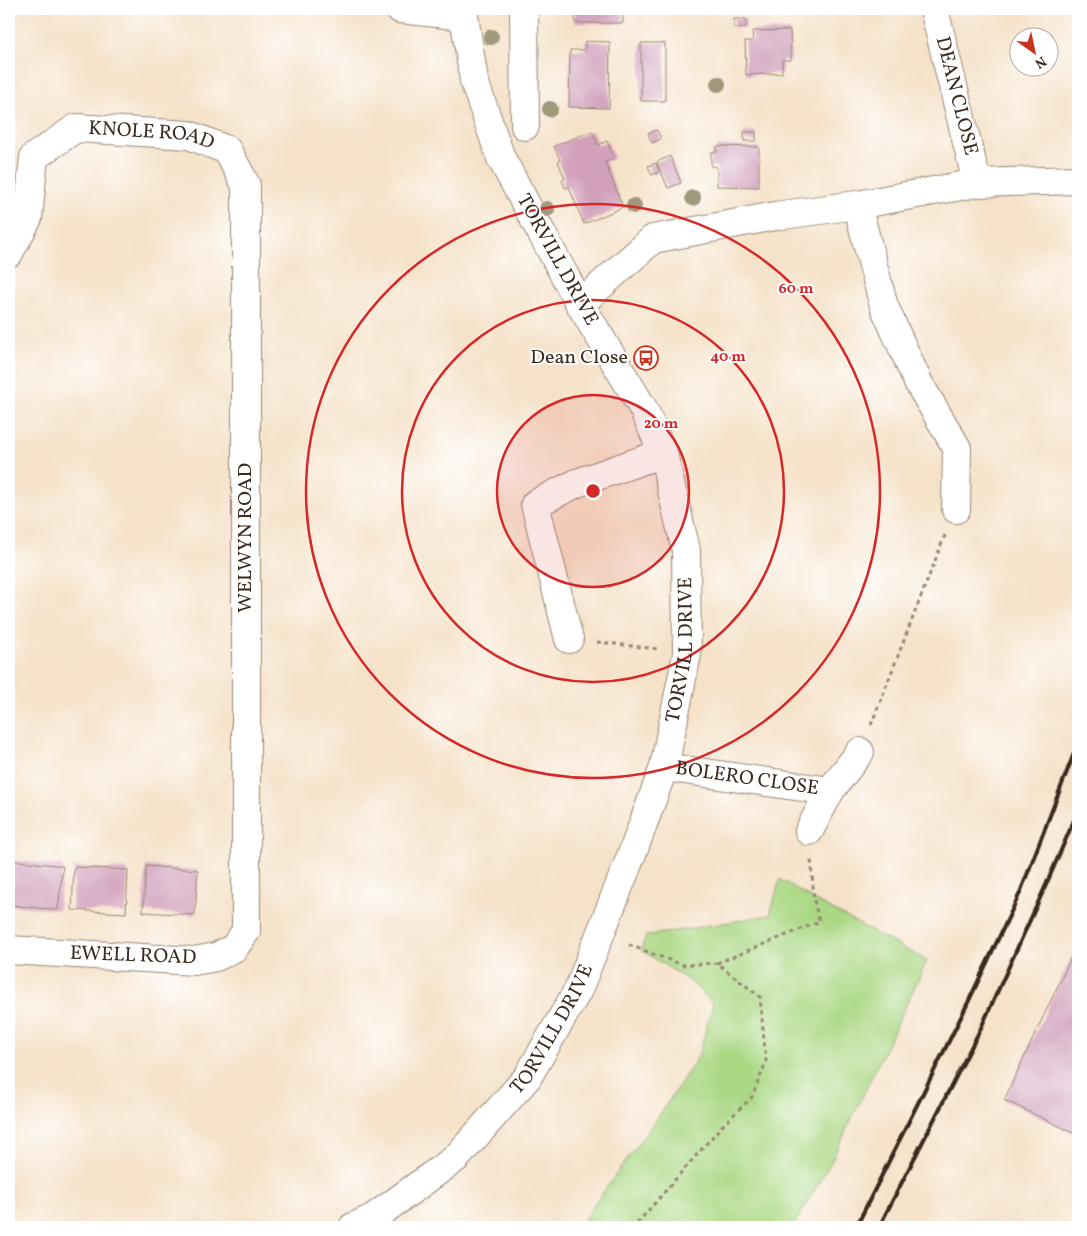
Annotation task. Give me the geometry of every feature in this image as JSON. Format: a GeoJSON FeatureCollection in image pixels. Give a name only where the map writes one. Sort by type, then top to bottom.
{"type":"FeatureCollection","features":[{"type":"Feature","properties":{"kind":"street"},"geometry":{"type":"LineString","coordinates":[[400,9],[464,12]]}},
{"type":"Feature","properties":{"kind":"street"},"geometry":{"type":"LineString","coordinates":[[524,9],[526,126]]}},
{"type":"Feature","properties":{"kind":"street","name":"DEAN CLOSE"},"geometry":{"type":"LineString","coordinates":[[934,9],[977,183]]}},
{"type":"Feature","properties":{"kind":"street","name":"TORVILL DRIVE"},"geometry":{"type":"LineString","coordinates":[[353,1227],[374,1218],[456,1158],[527,1078],[578,990],[635,846],[664,767],[687,654],[686,550],[663,453],[644,410],[580,304],[501,158],[474,81],[464,12]]}},
{"type":"Feature","properties":{"kind":"street","name":"KNOLE ROAD"},"geometry":{"type":"LineString","coordinates":[[9,253],[28,218],[34,157],[76,128],[190,135],[227,150]]}},
{"type":"Feature","properties":{"kind":"street","name":"WELWYN ROAD"},"geometry":{"type":"LineString","coordinates":[[227,150],[246,185],[246,931]]}},
{"type":"Feature","properties":{"kind":"street","name":"DEAN CLOSE"},"geometry":{"type":"LineString","coordinates":[[580,304],[653,239],[775,216],[857,205],[977,183],[1078,180]]}},
{"type":"Feature","properties":{"kind":"street"},"geometry":{"type":"LineString","coordinates":[[857,205],[884,306],[918,382],[956,448],[956,509]]}},
{"type":"Feature","properties":{"kind":"street"},"geometry":{"type":"LineString","coordinates":[[570,638],[534,504],[577,483],[663,453]]}},
{"type":"Feature","properties":{"kind":"street","name":"BOLERO CLOSE"},"geometry":{"type":"LineString","coordinates":[[809,831],[830,791],[860,752]]}},
{"type":"Feature","properties":{"kind":"street","name":"BOLERO CLOSE"},"geometry":{"type":"LineString","coordinates":[[664,767],[830,791]]}},
{"type":"Feature","properties":{"kind":"street","name":"EWELL ROAD"},"geometry":{"type":"LineString","coordinates":[[9,950],[194,961],[216,957],[234,948],[246,931]]}},
{"type":"Feature","properties":{"kind":"path"},"geometry":{"type":"LineString","coordinates":[[860,752],[956,509]]}},
{"type":"Feature","properties":{"kind":"path"},"geometry":{"type":"LineString","coordinates":[[570,638],[649,647],[687,654]]}},
{"type":"Feature","properties":{"kind":"path"},"geometry":{"type":"LineString","coordinates":[[600,934],[683,965],[717,962],[819,922],[814,900],[809,831]]}},
{"type":"Feature","properties":{"kind":"path"},"geometry":{"type":"LineString","coordinates":[[634,1227],[720,1128],[752,1097],[766,1062],[760,997],[717,962]]}},
{"type":"Feature","properties":{"kind":"green space"},"geometry":{"type":"Polygon","coordinates":[[[780,879],[814,900],[927,961],[832,1160],[793,1227],[579,1227],[660,1114],[698,1057],[713,1004],[693,983],[641,950],[646,936],[770,915],[780,879]]]}},
{"type":"Feature","properties":{"kind":"building"},"geometry":{"type":"Polygon","coordinates":[[[575,9],[623,9],[623,23],[575,23],[575,9]]]}},
{"type":"Feature","properties":{"kind":"building"},"geometry":{"type":"Polygon","coordinates":[[[734,19],[746,19],[746,28],[734,28],[734,19]]]}},
{"type":"Feature","properties":{"kind":"building"},"geometry":{"type":"Polygon","coordinates":[[[790,30],[791,60],[782,60],[782,73],[746,75],[745,41],[753,41],[752,31],[790,30]]]}},
{"type":"Feature","properties":{"kind":"building"},"geometry":{"type":"Polygon","coordinates":[[[585,41],[610,42],[609,108],[569,107],[570,50],[585,50],[585,41]]]}},
{"type":"Feature","properties":{"kind":"building"},"geometry":{"type":"Polygon","coordinates":[[[641,43],[665,43],[665,101],[641,101],[641,43]]]}},
{"type":"Feature","properties":{"kind":"building"},"geometry":{"type":"Polygon","coordinates":[[[657,130],[661,139],[652,143],[648,133],[657,130]]]}},
{"type":"Feature","properties":{"kind":"building"},"geometry":{"type":"Polygon","coordinates":[[[592,131],[598,145],[607,141],[614,158],[605,162],[623,207],[584,224],[569,187],[565,188],[562,180],[565,179],[554,146],[592,131]]]}},
{"type":"Feature","properties":{"kind":"building"},"geometry":{"type":"Polygon","coordinates":[[[744,132],[756,132],[756,141],[744,141],[744,132]]]}},
{"type":"Feature","properties":{"kind":"building"},"geometry":{"type":"Polygon","coordinates":[[[717,146],[759,147],[759,187],[717,186],[717,167],[711,166],[711,152],[717,152],[717,146]]]}},
{"type":"Feature","properties":{"kind":"building"},"geometry":{"type":"Polygon","coordinates":[[[670,156],[681,183],[668,188],[657,162],[670,156]]]}},
{"type":"Feature","properties":{"kind":"building"},"geometry":{"type":"Polygon","coordinates":[[[656,163],[659,172],[652,175],[648,166],[656,163]]]}},
{"type":"Feature","properties":{"kind":"building"},"geometry":{"type":"Polygon","coordinates":[[[10,860],[63,866],[58,910],[9,905],[10,860]]]}},
{"type":"Feature","properties":{"kind":"building"},"geometry":{"type":"Polygon","coordinates":[[[146,866],[198,870],[195,915],[143,912],[146,866]]]}},
{"type":"Feature","properties":{"kind":"building"},"geometry":{"type":"Polygon","coordinates":[[[74,867],[128,870],[126,913],[72,910],[74,867]]]}},
{"type":"Feature","properties":{"kind":"building"},"geometry":{"type":"Polygon","coordinates":[[[1078,943],[1078,1135],[1004,1100],[1078,943]]]}},
{"type":"Feature","properties":{"kind":"railway"},"geometry":{"type":"LineString","coordinates":[[856,1227],[964,1011],[1020,893],[1078,743]]}},
{"type":"Feature","properties":{"kind":"railway"},"geometry":{"type":"LineString","coordinates":[[879,1227],[980,1030],[1078,811]]}},
{"type":"Feature","properties":{"kind":"place","name":"Dean Close"},"geometry":{"type":"Point","coordinates":[646,358]}}]}
